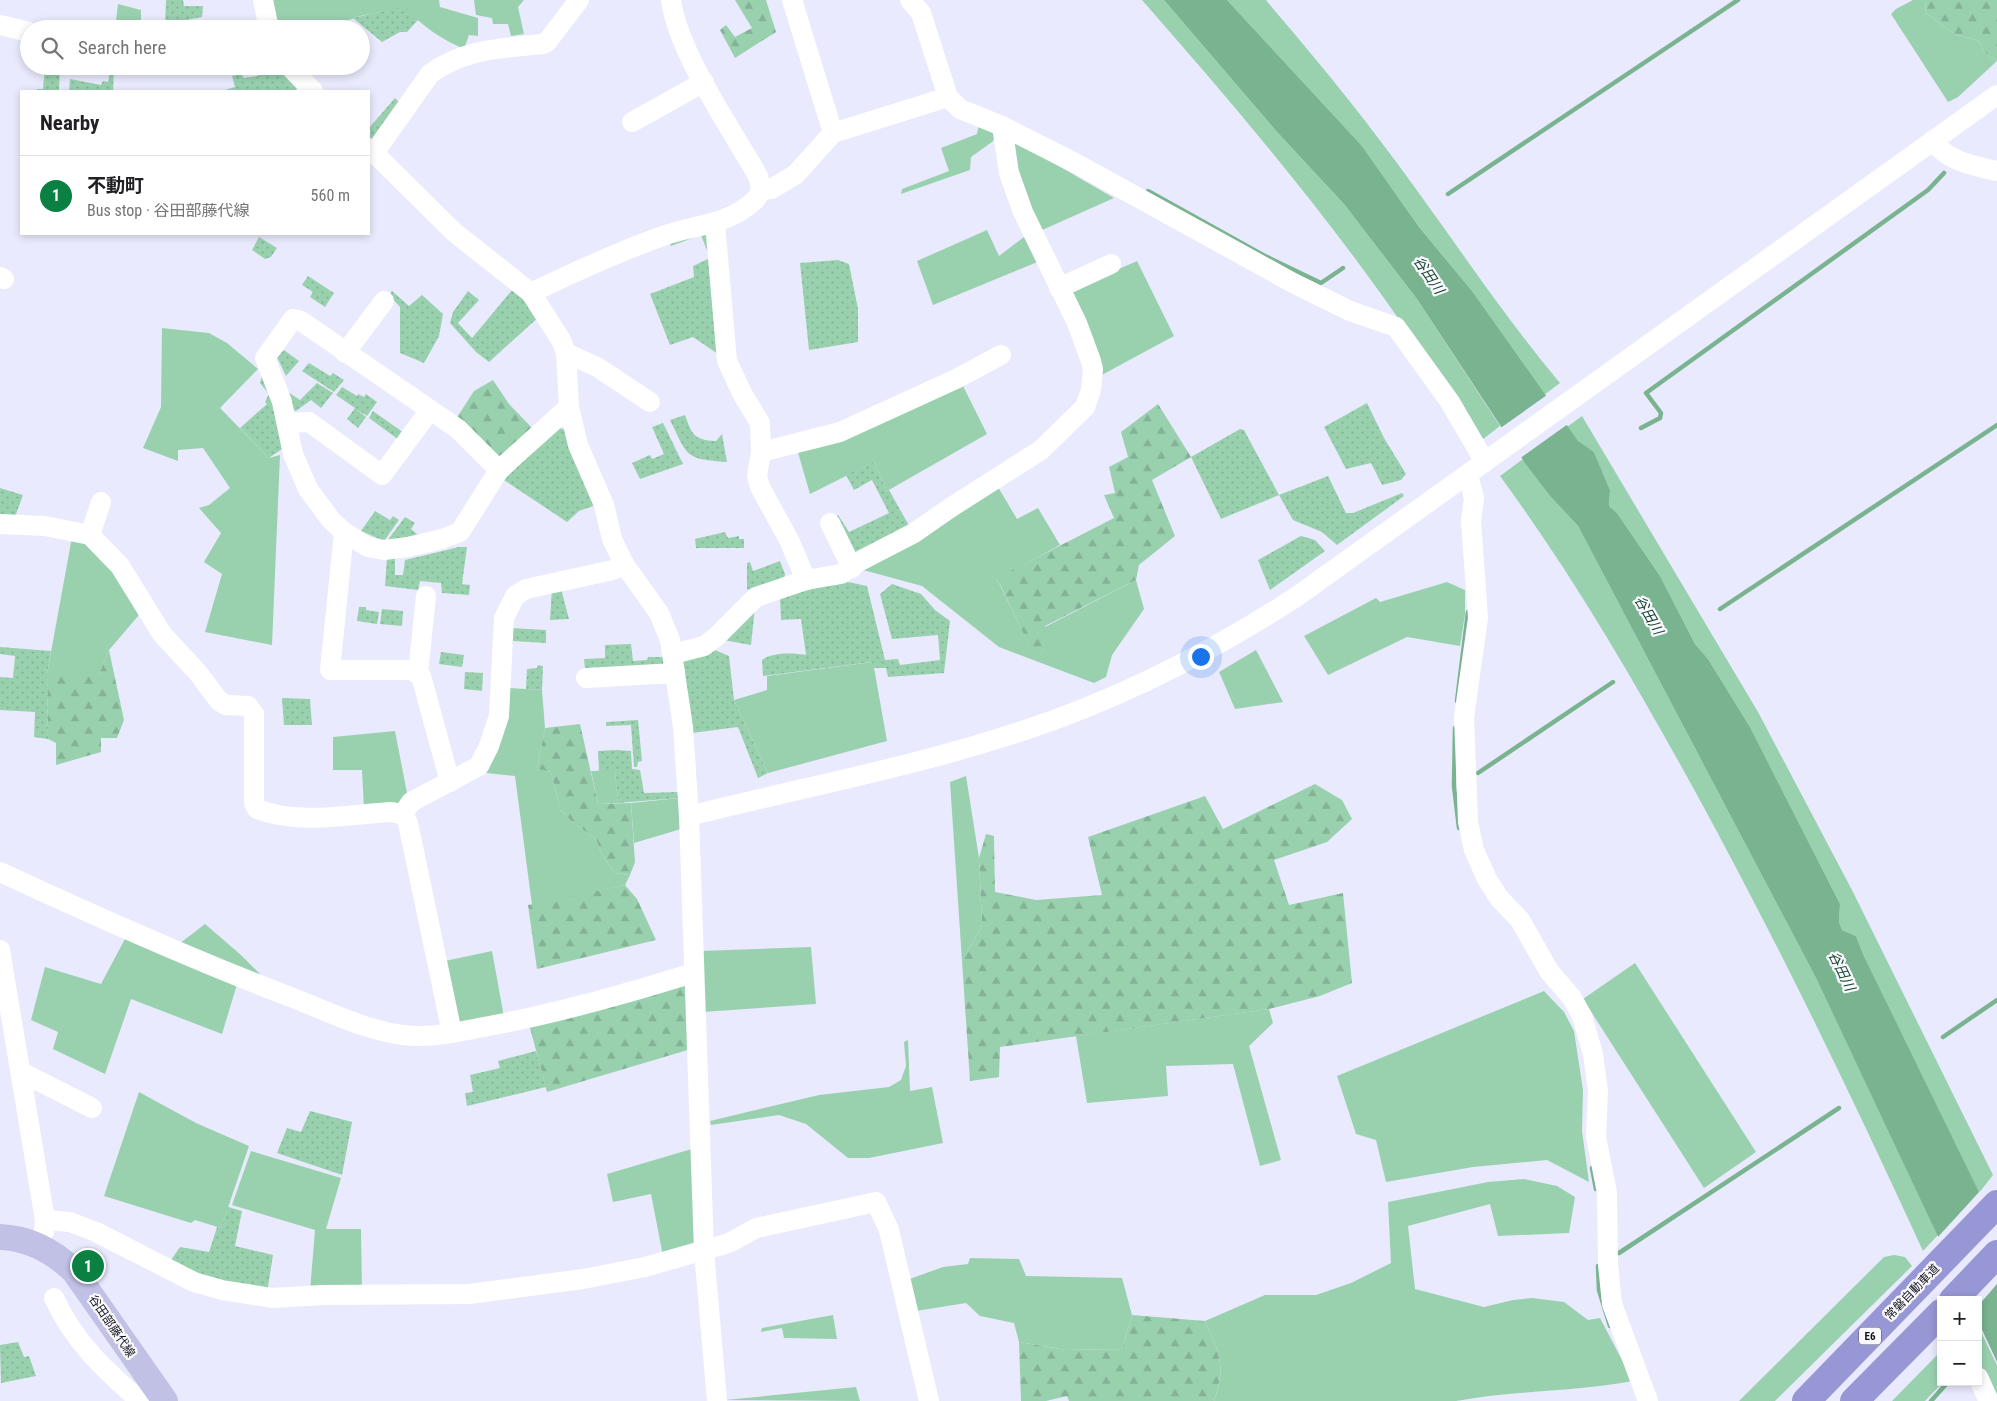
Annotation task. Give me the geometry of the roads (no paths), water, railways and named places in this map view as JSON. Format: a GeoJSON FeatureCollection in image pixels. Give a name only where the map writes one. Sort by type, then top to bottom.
{"type":"FeatureCollection","features":[{"type":"Feature","properties":{"kind":"highway","name":"常磐自動車道"},"geometry":{"type":"LineString","coordinates":[[1806,1401],[1997,1204]]}},
{"type":"Feature","properties":{"kind":"highway"},"geometry":{"type":"LineString","coordinates":[[1957,1296],[1997,1254]]}},
{"type":"Feature","properties":{"kind":"highway"},"geometry":{"type":"LineString","coordinates":[[1969,1296],[1997,1254]]}},
{"type":"Feature","properties":{"kind":"highway"},"geometry":{"type":"LineString","coordinates":[[1854,1401],[1937,1317]]}},
{"type":"Feature","properties":{"kind":"highway"},"geometry":{"type":"LineString","coordinates":[[1878,1401],[1937,1336]]}},
{"type":"Feature","properties":{"kind":"main road","name":"谷田部藤代線"},"geometry":{"type":"LineString","coordinates":[[0,1237],[23,1240],[39,1246],[63,1260],[74,1271],[165,1401]]}},
{"type":"Feature","properties":{"kind":"street"},"geometry":{"type":"LineString","coordinates":[[263,0],[267,20]]}},
{"type":"Feature","properties":{"kind":"street"},"geometry":{"type":"LineString","coordinates":[[579,0],[547,42],[543,44],[482,50],[463,56],[430,74],[371,150],[454,232],[531,293],[566,353],[569,407],[578,445],[604,505],[612,539],[624,564],[659,613],[674,664],[683,727],[689,816],[704,1251],[717,1401]]}},
{"type":"Feature","properties":{"kind":"street"},"geometry":{"type":"LineString","coordinates":[[531,293],[594,262],[663,236],[715,224],[745,208],[756,199],[761,190],[758,176],[704,82],[674,18],[671,0]]}},
{"type":"Feature","properties":{"kind":"street"},"geometry":{"type":"LineString","coordinates":[[792,0],[832,133]]}},
{"type":"Feature","properties":{"kind":"street"},"geometry":{"type":"LineString","coordinates":[[910,0],[921,13],[948,97],[960,109],[1002,126],[1076,164],[1295,284],[1350,311],[1396,327],[1450,402],[1487,460]]}},
{"type":"Feature","properties":{"kind":"street"},"geometry":{"type":"LineString","coordinates":[[0,25],[20,30]]}},
{"type":"Feature","properties":{"kind":"street"},"geometry":{"type":"LineString","coordinates":[[298,75],[312,90]]}},
{"type":"Feature","properties":{"kind":"street"},"geometry":{"type":"LineString","coordinates":[[632,122],[704,82]]}},
{"type":"Feature","properties":{"kind":"street"},"geometry":{"type":"LineString","coordinates":[[689,816],[985,742],[1056,719],[1166,672],[1259,621],[1468,475],[1997,95]]}},
{"type":"Feature","properties":{"kind":"street"},"geometry":{"type":"LineString","coordinates":[[761,190],[772,189],[795,175],[832,133],[948,97]]}},
{"type":"Feature","properties":{"kind":"street"},"geometry":{"type":"LineString","coordinates":[[586,678],[674,664],[716,637],[756,597],[806,580],[841,574],[858,562],[914,533],[1041,450],[1082,411],[1091,390],[1093,369],[1077,323],[1024,212],[1009,172],[1002,126]]}},
{"type":"Feature","properties":{"kind":"street"},"geometry":{"type":"LineString","coordinates":[[1932,141],[1945,155],[1973,166],[1997,171]]}},
{"type":"Feature","properties":{"kind":"street"},"geometry":{"type":"LineString","coordinates":[[715,224],[727,361],[743,396],[760,422],[761,452],[757,476],[760,487],[789,540],[806,580]]}},
{"type":"Feature","properties":{"kind":"street"},"geometry":{"type":"LineString","coordinates":[[1059,288],[1111,264]]}},
{"type":"Feature","properties":{"kind":"street"},"geometry":{"type":"LineString","coordinates":[[345,353],[384,300]]}},
{"type":"Feature","properties":{"kind":"street"},"geometry":{"type":"LineString","coordinates":[[500,470],[458,429],[301,321],[293,319],[264,358],[282,402],[293,454],[308,489],[331,520],[344,532],[368,547],[384,550],[442,539],[460,532],[500,470],[569,407]]}},
{"type":"Feature","properties":{"kind":"street"},"geometry":{"type":"LineString","coordinates":[[566,353],[597,367],[650,402]]}},
{"type":"Feature","properties":{"kind":"street"},"geometry":{"type":"LineString","coordinates":[[761,452],[840,432],[1001,355]]}},
{"type":"Feature","properties":{"kind":"street"},"geometry":{"type":"LineString","coordinates":[[287,422],[309,422],[382,475],[430,410]]}},
{"type":"Feature","properties":{"kind":"street"},"geometry":{"type":"LineString","coordinates":[[1468,475],[1474,498],[1471,521],[1478,618],[1464,717],[1468,822],[1474,850],[1487,879],[1499,898],[1520,920],[1549,972],[1572,998],[1582,1016],[1593,1054],[1598,1091],[1596,1138],[1607,1193],[1608,1265],[1612,1304],[1648,1401]]}},
{"type":"Feature","properties":{"kind":"street"},"geometry":{"type":"LineString","coordinates":[[90,535],[101,502]]}},
{"type":"Feature","properties":{"kind":"street"},"geometry":{"type":"LineString","coordinates":[[830,523],[852,568]]}},
{"type":"Feature","properties":{"kind":"street"},"geometry":{"type":"LineString","coordinates":[[0,524],[45,526],[90,535],[120,566],[162,634],[199,674],[219,701],[226,705],[248,706],[254,714],[254,803],[257,809],[293,818],[390,812],[403,814]]}},
{"type":"Feature","properties":{"kind":"street"},"geometry":{"type":"LineString","coordinates":[[344,532],[330,670],[411,670],[418,673],[421,676],[450,782]]}},
{"type":"Feature","properties":{"kind":"street"},"geometry":{"type":"LineString","coordinates":[[403,814],[411,802],[478,766],[489,746],[499,716],[504,618],[514,596],[526,589],[613,570],[624,564]]}},
{"type":"Feature","properties":{"kind":"street"},"geometry":{"type":"LineString","coordinates":[[418,673],[426,596]]}},
{"type":"Feature","properties":{"kind":"street"},"geometry":{"type":"LineString","coordinates":[[403,814],[408,823],[423,889],[452,1033]]}},
{"type":"Feature","properties":{"kind":"street"},"geometry":{"type":"LineString","coordinates":[[0,872],[109,922],[265,987],[368,1026],[402,1035],[428,1036],[452,1033],[545,1015],[693,973]]}},
{"type":"Feature","properties":{"kind":"street"},"geometry":{"type":"LineString","coordinates":[[0,950],[45,1220],[39,1246]]}},
{"type":"Feature","properties":{"kind":"street"},"geometry":{"type":"LineString","coordinates":[[21,1072],[92,1108]]}},
{"type":"Feature","properties":{"kind":"street"},"geometry":{"type":"LineString","coordinates":[[45,1220],[70,1222],[96,1232],[194,1282],[222,1290],[272,1298],[322,1295],[470,1294],[583,1279],[704,1251],[728,1243],[756,1228],[876,1202],[890,1230],[929,1401]]}},
{"type":"Feature","properties":{"kind":"street"},"geometry":{"type":"LineString","coordinates":[[54,1298],[64,1319],[96,1362],[140,1401]]}},
{"type":"Feature","properties":{"kind":"street"},"geometry":{"type":"LineString","coordinates":[[1982,1386],[1989,1401]]}},
{"type":"Feature","properties":{"kind":"water","name":"谷田川"},"geometry":{"type":"Polygon","coordinates":[[[1164,0],[1227,0],[1362,146],[1419,227],[1472,291],[1578,441],[1594,452],[1610,490],[1609,506],[1617,513],[1660,576],[1695,644],[1708,659],[1750,727],[1840,904],[1839,922],[1842,930],[1856,936],[1997,1229],[1997,1362],[1982,1330],[1982,1296],[1966,1296],[1816,978],[1578,526],[1550,496],[1525,463],[1417,299],[1344,204],[1278,133],[1164,0]]]}},
{"type":"Feature","properties":{"kind":"waterway"},"geometry":{"type":"LineString","coordinates":[[1448,194],[1738,0]]}},
{"type":"Feature","properties":{"kind":"waterway"},"geometry":{"type":"LineString","coordinates":[[1641,428],[1660,418],[1661,413],[1646,393],[1928,190],[1944,173]]}},
{"type":"Feature","properties":{"kind":"waterway"},"geometry":{"type":"LineString","coordinates":[[1148,191],[1263,255],[1321,283],[1343,268]]}},
{"type":"Feature","properties":{"kind":"waterway"},"geometry":{"type":"LineString","coordinates":[[1720,609],[1997,425]]}},
{"type":"Feature","properties":{"kind":"waterway"},"geometry":{"type":"LineString","coordinates":[[1457,701],[1468,612]]}},
{"type":"Feature","properties":{"kind":"waterway"},"geometry":{"type":"LineString","coordinates":[[1478,773],[1613,682]]}},
{"type":"Feature","properties":{"kind":"waterway"},"geometry":{"type":"LineString","coordinates":[[1455,728],[1454,786],[1459,828]]}},
{"type":"Feature","properties":{"kind":"waterway"},"geometry":{"type":"LineString","coordinates":[[1943,1037],[1997,1000]]}},
{"type":"Feature","properties":{"kind":"waterway"},"geometry":{"type":"LineString","coordinates":[[1619,1253],[1839,1108]]}},
{"type":"Feature","properties":{"kind":"waterway"},"geometry":{"type":"LineString","coordinates":[[1592,1168],[1596,1189]]}},
{"type":"Feature","properties":{"kind":"waterway"},"geometry":{"type":"LineString","coordinates":[[1598,1266],[1599,1290],[1610,1326]]}},
{"type":"Feature","properties":{"kind":"waterway"},"geometry":{"type":"LineString","coordinates":[[1931,1401],[1944,1386]]}},
{"type":"Feature","properties":{"kind":"place","name":"不動町"},"geometry":{"type":"Point","coordinates":[88,1266]}}]}
